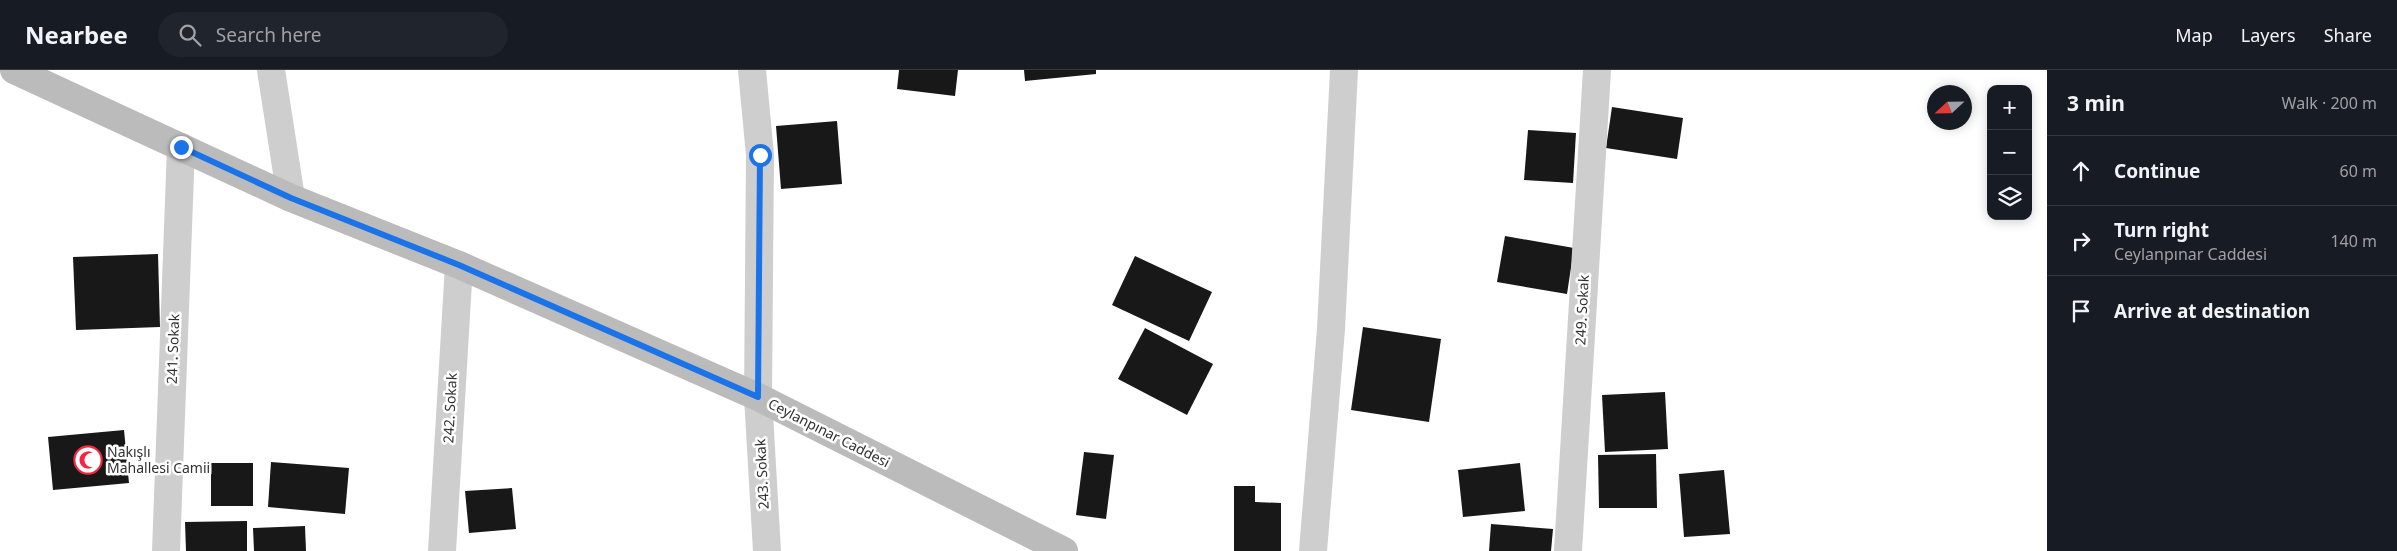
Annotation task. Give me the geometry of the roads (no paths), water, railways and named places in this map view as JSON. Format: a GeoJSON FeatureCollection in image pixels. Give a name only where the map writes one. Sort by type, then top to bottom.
{"type":"FeatureCollection","features":[{"type":"Feature","properties":{"kind":"main road","name":"Ceylanpınar Caddesi"},"geometry":{"type":"LineString","coordinates":[[14,70],[291,198],[459,265],[758,397],[1064,551]]}},
{"type":"Feature","properties":{"kind":"street"},"geometry":{"type":"LineString","coordinates":[[271,70],[291,198]]}},
{"type":"Feature","properties":{"kind":"street","name":"243. Sokak"},"geometry":{"type":"LineString","coordinates":[[752,70],[760,155],[758,397],[767,551]]}},
{"type":"Feature","properties":{"kind":"street"},"geometry":{"type":"LineString","coordinates":[[1313,551],[1331,329],[1344,70]]}},
{"type":"Feature","properties":{"kind":"street","name":"249. Sokak"},"geometry":{"type":"LineString","coordinates":[[1568,551],[1597,70]]}},
{"type":"Feature","properties":{"kind":"street","name":"241. Sokak"},"geometry":{"type":"LineString","coordinates":[[166,551],[181,147]]}},
{"type":"Feature","properties":{"kind":"street","name":"242. Sokak"},"geometry":{"type":"LineString","coordinates":[[442,551],[459,265]]}},
{"type":"Feature","properties":{"kind":"place","name":"Nakışlı Mahallesi Camii"},"geometry":{"type":"Point","coordinates":[88,460]}}]}
